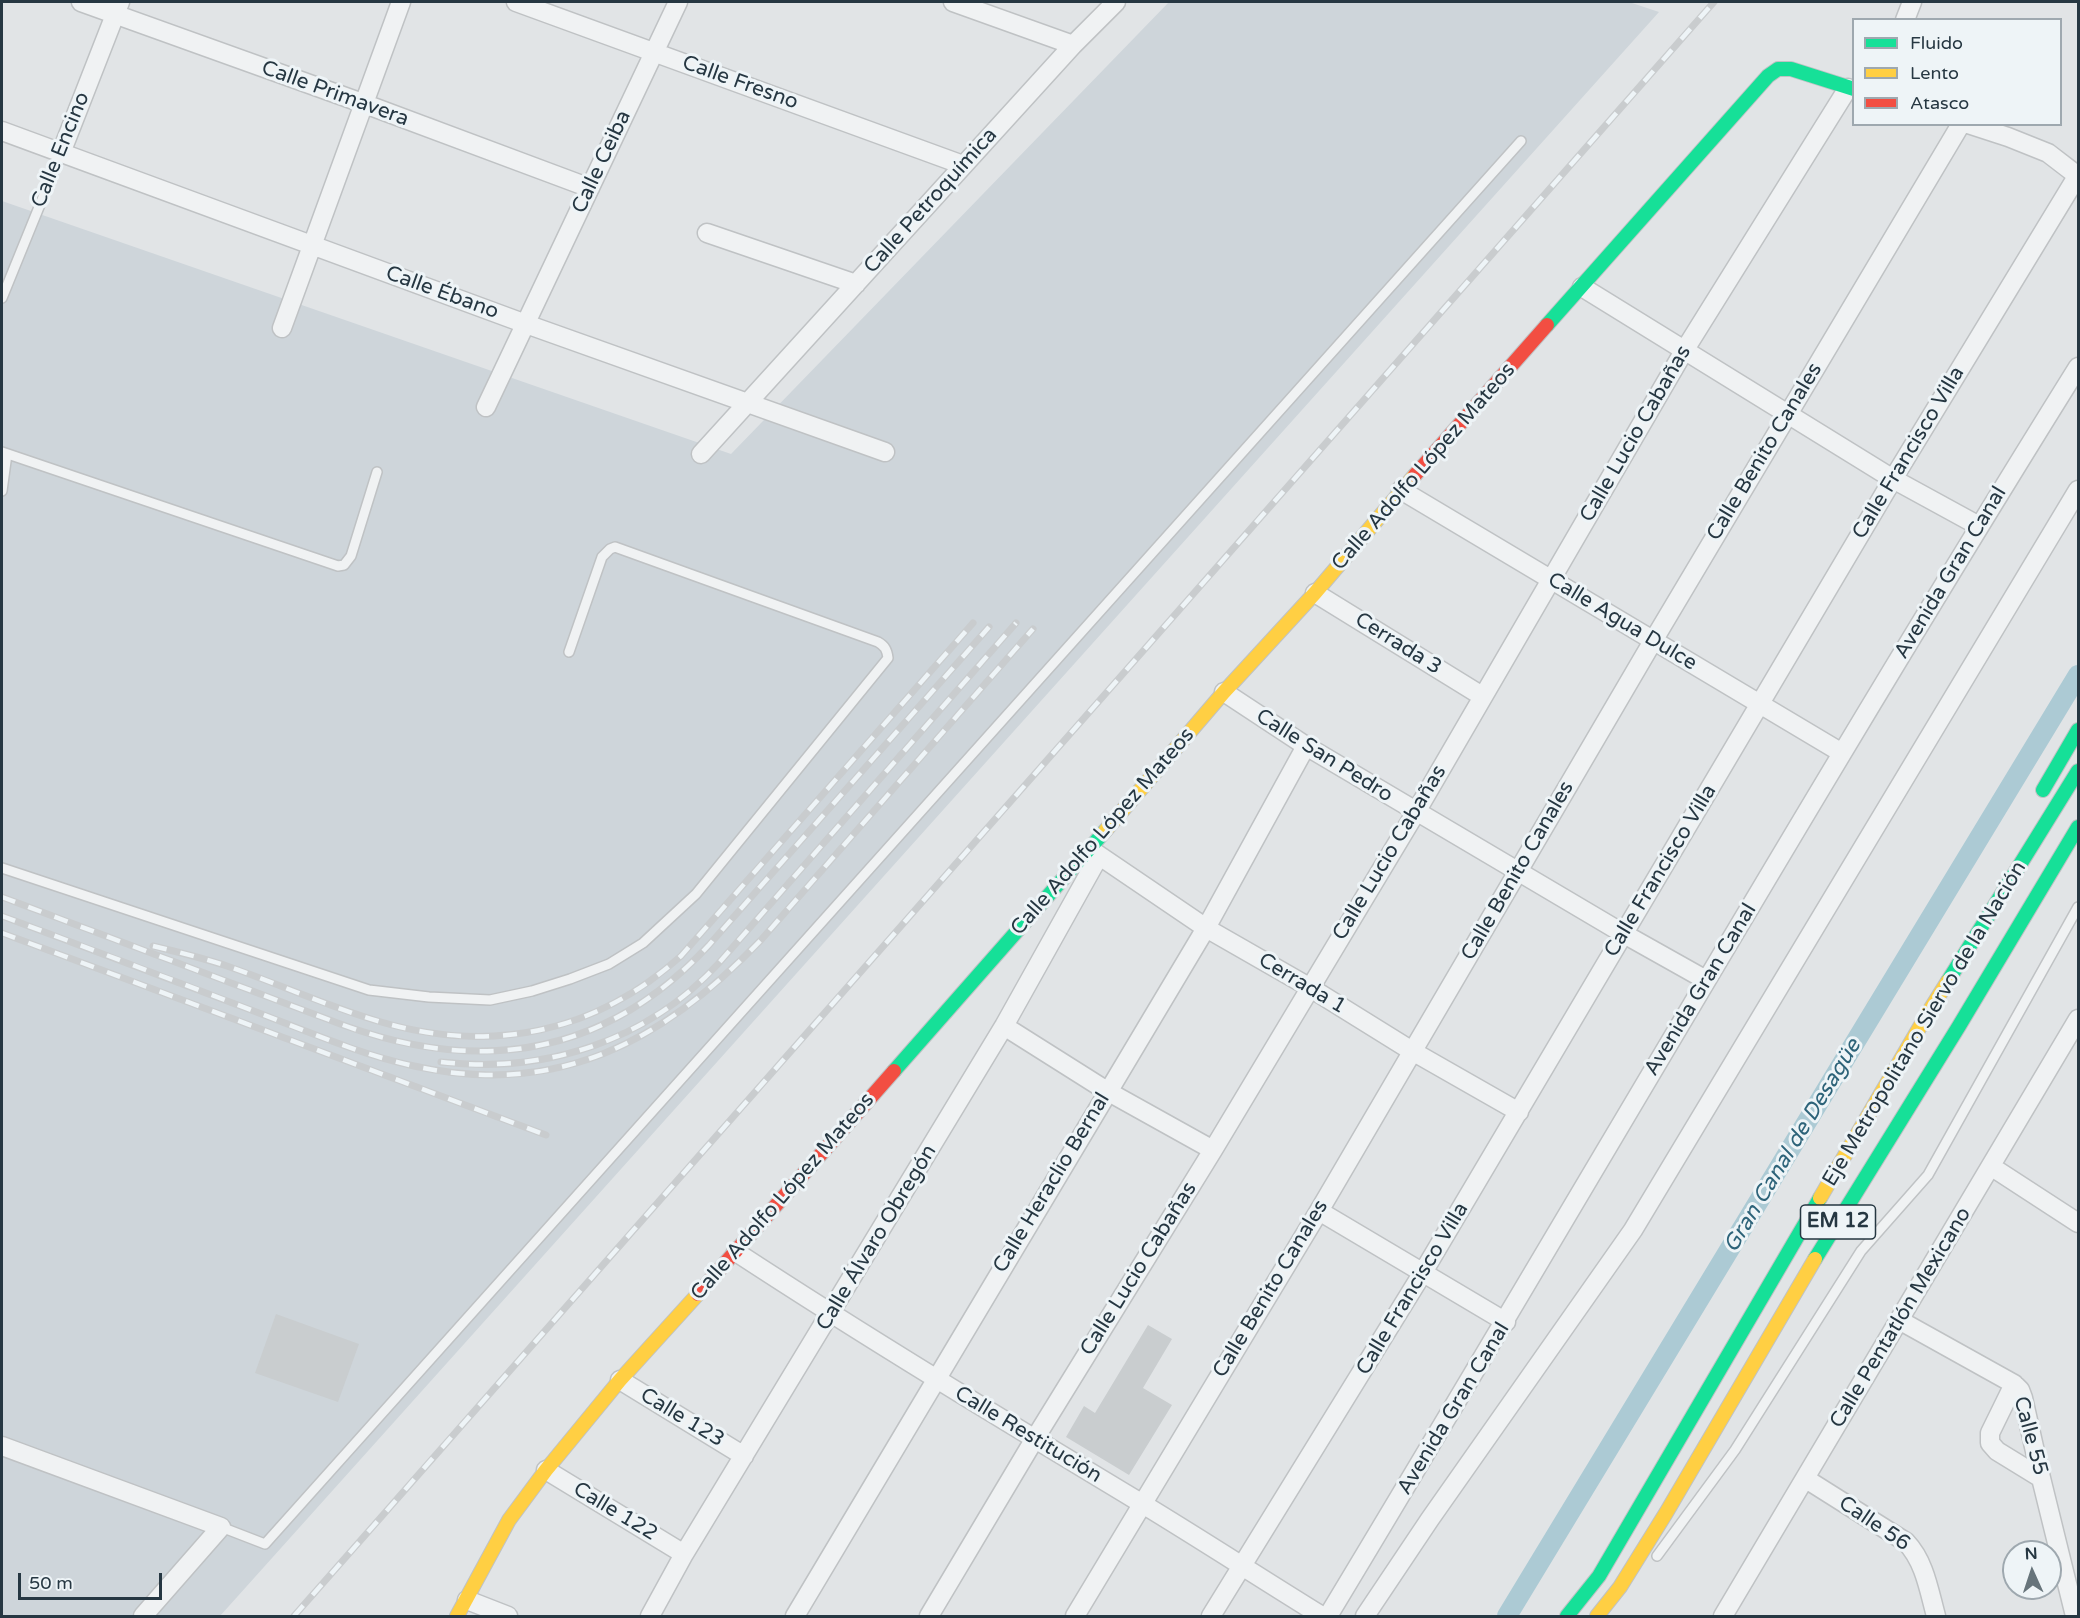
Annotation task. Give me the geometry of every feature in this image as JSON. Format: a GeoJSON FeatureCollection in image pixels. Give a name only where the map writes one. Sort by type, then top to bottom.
{"type":"FeatureCollection","features":[{"type":"Feature","properties":{"kind":"main road","name":"Calle Adolfo López Mateos"},"geometry":{"type":"LineString","coordinates":[[457,1617],[509,1520],[546,1470],[620,1380],[1094,853],[1224,692],[1315,593],[1401,490],[1768,76],[1778,69],[1791,69],[1851,89]]}},
{"type":"Feature","properties":{"kind":"main road"},"geometry":{"type":"LineString","coordinates":[[2035,804],[2079,730]]}},
{"type":"Feature","properties":{"kind":"main road","name":"Eje Metropolitano Siervo de la Nación"},"geometry":{"type":"LineString","coordinates":[[1567,1617],[1599,1576],[1928,1013],[2079,771]]}},
{"type":"Feature","properties":{"kind":"main road","name":"Eje Metropolitano Siervo de la Nación"},"geometry":{"type":"LineString","coordinates":[[1597,1617],[1620,1587],[1666,1513],[1795,1293],[2079,827]]}},
{"type":"Feature","properties":{"kind":"main road"},"geometry":{"type":"LineString","coordinates":[[1977,937],[2016,844]]}},
{"type":"Feature","properties":{"kind":"main road"},"geometry":{"type":"LineString","coordinates":[[2051,873],[2079,844]]}},
{"type":"Feature","properties":{"kind":"street","name":"Calle Primavera"},"geometry":{"type":"LineString","coordinates":[[81,2],[117,8],[590,188]]}},
{"type":"Feature","properties":{"kind":"street"},"geometry":{"type":"LineString","coordinates":[[282,328],[401,2]]}},
{"type":"Feature","properties":{"kind":"street","name":"Calle Fresno"},"geometry":{"type":"LineString","coordinates":[[516,2],[963,165]]}},
{"type":"Feature","properties":{"kind":"street","name":"Calle Ceiba"},"geometry":{"type":"LineString","coordinates":[[486,407],[678,2]]}},
{"type":"Feature","properties":{"kind":"street"},"geometry":{"type":"LineString","coordinates":[[953,2],[1073,45]]}},
{"type":"Feature","properties":{"kind":"street","name":"Calle Petroquímica"},"geometry":{"type":"LineString","coordinates":[[700,454],[1073,45],[1116,2]]}},
{"type":"Feature","properties":{"kind":"street"},"geometry":{"type":"LineString","coordinates":[[1906,18],[1912,2]]}},
{"type":"Feature","properties":{"kind":"street","name":"Calle Encino"},"geometry":{"type":"LineString","coordinates":[[61,153],[117,8]]}},
{"type":"Feature","properties":{"kind":"street","name":"Calle Lucio Cabañas"},"geometry":{"type":"LineString","coordinates":[[929,1617],[1416,812],[1684,351],[1851,89]]}},
{"type":"Feature","properties":{"kind":"street","name":"Calle Benito Canales"},"geometry":{"type":"LineString","coordinates":[[1075,1617],[1319,1211],[1653,641],[1960,126]]}},
{"type":"Feature","properties":{"kind":"street"},"geometry":{"type":"LineString","coordinates":[[1974,126],[2048,153],[2078,175]]}},
{"type":"Feature","properties":{"kind":"street","name":"Calle Ébano"},"geometry":{"type":"LineString","coordinates":[[2,131],[311,246],[885,452]]}},
{"type":"Feature","properties":{"kind":"street","name":"Calle Francisco Villa"},"geometry":{"type":"LineString","coordinates":[[1211,1617],[1422,1274],[1893,479],[2078,175]]}},
{"type":"Feature","properties":{"kind":"street"},"geometry":{"type":"LineString","coordinates":[[707,233],[856,284]]}},
{"type":"Feature","properties":{"kind":"street"},"geometry":{"type":"LineString","coordinates":[[1582,287],[1893,479],[1979,526]]}},
{"type":"Feature","properties":{"kind":"street","name":"Avenida Gran Canal"},"geometry":{"type":"LineString","coordinates":[[1328,1617],[1506,1322],[1842,753],[1979,526],[2079,367]]}},
{"type":"Feature","properties":{"kind":"street","name":"Calle Agua Dulce"},"geometry":{"type":"LineString","coordinates":[[1401,490],[1842,753]]}},
{"type":"Feature","properties":{"kind":"street"},"geometry":{"type":"LineString","coordinates":[[1365,1617],[1430,1519],[1633,1230],[2079,490]]}},
{"type":"Feature","properties":{"kind":"street","name":"Cerrada 3"},"geometry":{"type":"LineString","coordinates":[[1315,593],[1482,696]]}},
{"type":"Feature","properties":{"kind":"street","name":"Calle San Pedro"},"geometry":{"type":"LineString","coordinates":[[1224,692],[1306,747],[1706,980]]}},
{"type":"Feature","properties":{"kind":"street","name":"Calle Heraclio Bernal"},"geometry":{"type":"LineString","coordinates":[[795,1617],[1206,928],[1306,747]]}},
{"type":"Feature","properties":{"kind":"street","name":"Cerrada 1"},"geometry":{"type":"LineString","coordinates":[[1094,853],[1206,928],[1519,1112]]}},
{"type":"Feature","properties":{"kind":"street","name":"Calle Álvaro Obregón"},"geometry":{"type":"LineString","coordinates":[[650,1617],[684,1554],[1004,1026],[1094,853]]}},
{"type":"Feature","properties":{"kind":"street","name":"Calle Pentatlón Mexicano"},"geometry":{"type":"LineString","coordinates":[[1722,1617],[2079,1019]]}},
{"type":"Feature","properties":{"kind":"street"},"geometry":{"type":"LineString","coordinates":[[1004,1026],[1107,1091],[1213,1150]]}},
{"type":"Feature","properties":{"kind":"street"},"geometry":{"type":"LineString","coordinates":[[1992,1167],[2079,1223]]}},
{"type":"Feature","properties":{"kind":"street"},"geometry":{"type":"LineString","coordinates":[[1319,1211],[1506,1322]]}},
{"type":"Feature","properties":{"kind":"street","name":"Calle Restitución"},"geometry":{"type":"LineString","coordinates":[[736,1251],[935,1379],[1142,1503],[1322,1617]]}},
{"type":"Feature","properties":{"kind":"street","name":"Calle 55"},"geometry":{"type":"LineString","coordinates":[[1899,1320],[2014,1384],[2020,1390],[2075,1617]]}},
{"type":"Feature","properties":{"kind":"street","name":"Calle 123"},"geometry":{"type":"LineString","coordinates":[[620,1380],[744,1456]]}},
{"type":"Feature","properties":{"kind":"street"},"geometry":{"type":"LineString","coordinates":[[2014,1384],[1990,1433],[1990,1443],[1997,1450],[2041,1478]]}},
{"type":"Feature","properties":{"kind":"street"},"geometry":{"type":"LineString","coordinates":[[2,1446],[221,1527],[143,1617]]}},
{"type":"Feature","properties":{"kind":"street","name":"Calle 122"},"geometry":{"type":"LineString","coordinates":[[546,1470],[684,1554]]}},
{"type":"Feature","properties":{"kind":"street","name":"Calle 56"},"geometry":{"type":"LineString","coordinates":[[1806,1479],[1906,1542],[1922,1564],[1936,1617]]}},
{"type":"Feature","properties":{"kind":"street"},"geometry":{"type":"LineString","coordinates":[[467,1600],[508,1617]]}},
{"type":"Feature","properties":{"kind":"lane"},"geometry":{"type":"LineString","coordinates":[[221,1527],[265,1544],[1521,141]]}},
{"type":"Feature","properties":{"kind":"lane","name":"Calle Encino"},"geometry":{"type":"LineString","coordinates":[[2,298],[61,153]]}},
{"type":"Feature","properties":{"kind":"lane"},"geometry":{"type":"LineString","coordinates":[[2,490],[4,453],[338,566],[344,565],[351,556],[377,472]]}},
{"type":"Feature","properties":{"kind":"lane"},"geometry":{"type":"LineString","coordinates":[[2,868],[369,990],[429,997],[490,1000],[532,991],[609,963],[644,943],[696,894],[888,658],[884,645],[878,642],[615,547],[602,557],[569,652]]}},
{"type":"Feature","properties":{"kind":"lane"},"geometry":{"type":"LineString","coordinates":[[1654,1561],[1735,1450],[1861,1251],[1928,1174],[2079,907]]}},
{"type":"Feature","properties":{"kind":"shaded area"},"geometry":{"type":"Polygon","coordinates":[[[1169,2],[1629,2],[1659,12],[220,1616],[2,1616],[2,201],[731,454],[1169,2]]]}},
{"type":"Feature","properties":{"kind":"building"},"geometry":{"type":"Polygon","coordinates":[[[276,1314],[359,1344],[338,1402],[255,1373],[276,1314]]]}},
{"type":"Feature","properties":{"kind":"building"},"geometry":{"type":"Polygon","coordinates":[[[1148,1325],[1172,1339],[1143,1388],[1172,1405],[1129,1475],[1066,1437],[1084,1406],[1095,1413],[1148,1325]]]}},
{"type":"Feature","properties":{"kind":"waterway","name":"Gran Canal de Desagüe"},"geometry":{"type":"LineString","coordinates":[[1507,1616],[2078,675]]}},
{"type":"Feature","properties":{"kind":"railway"},"geometry":{"type":"LineString","coordinates":[[294,1616],[1714,2]]}},
{"type":"Feature","properties":{"kind":"railway"},"geometry":{"type":"LineString","coordinates":[[153,946],[227,966],[362,1016],[422,1032],[463,1036],[502,1035],[540,1030],[578,1019],[613,1003],[648,982],[681,956],[973,623]]}},
{"type":"Feature","properties":{"kind":"railway"},"geometry":{"type":"LineString","coordinates":[[441,1062],[518,1063],[556,1057],[627,1032],[690,991],[718,964],[1016,623]]}},
{"type":"Feature","properties":{"kind":"railway"},"geometry":{"type":"LineString","coordinates":[[2,897],[343,1025],[394,1040],[444,1049],[493,1051],[540,1045],[585,1032],[628,1011],[669,982],[709,945],[989,627]]}},
{"type":"Feature","properties":{"kind":"railway"},"geometry":{"type":"LineString","coordinates":[[2,916],[331,1041],[393,1061],[466,1074],[515,1074],[561,1067],[604,1053],[646,1033],[686,1007],[724,976],[761,940],[1033,629]]}},
{"type":"Feature","properties":{"kind":"railway"},"geometry":{"type":"LineString","coordinates":[[2,933],[546,1135]]}},
{"type":"Feature","properties":{"kind":"traffic: fast"},"geometry":{"type":"LineString","coordinates":[[1547,325],[1768,76],[1778,69],[1791,69],[1852,88]]}},
{"type":"Feature","properties":{"kind":"traffic: fast"},"geometry":{"type":"LineString","coordinates":[[2043,790],[2078,730]]}},
{"type":"Feature","properties":{"kind":"traffic: fast"},"geometry":{"type":"LineString","coordinates":[[1948,981],[2078,771]]}},
{"type":"Feature","properties":{"kind":"traffic: fast"},"geometry":{"type":"LineString","coordinates":[[1815,1259],[1959,1026],[2078,827]]}},
{"type":"Feature","properties":{"kind":"traffic: fast"},"geometry":{"type":"LineString","coordinates":[[894,1071],[1105,831]]}},
{"type":"Feature","properties":{"kind":"traffic: fast"},"geometry":{"type":"LineString","coordinates":[[1567,1616],[1599,1576],[1820,1198]]}},
{"type":"Feature","properties":{"kind":"traffic: slow"},"geometry":{"type":"LineString","coordinates":[[1105,831],[1224,692],[1315,593],[1415,475]]}},
{"type":"Feature","properties":{"kind":"traffic: slow"},"geometry":{"type":"LineString","coordinates":[[1820,1198],[1948,981]]}},
{"type":"Feature","properties":{"kind":"traffic: slow"},"geometry":{"type":"LineString","coordinates":[[1597,1616],[1620,1587],[1666,1513],[1815,1259]]}},
{"type":"Feature","properties":{"kind":"traffic: slow"},"geometry":{"type":"LineString","coordinates":[[457,1616],[509,1520],[546,1470],[620,1380],[698,1294]]}},
{"type":"Feature","properties":{"kind":"traffic: jam"},"geometry":{"type":"LineString","coordinates":[[1415,475],[1547,325]]}},
{"type":"Feature","properties":{"kind":"traffic: jam"},"geometry":{"type":"LineString","coordinates":[[698,1294],[894,1071]]}}]}
